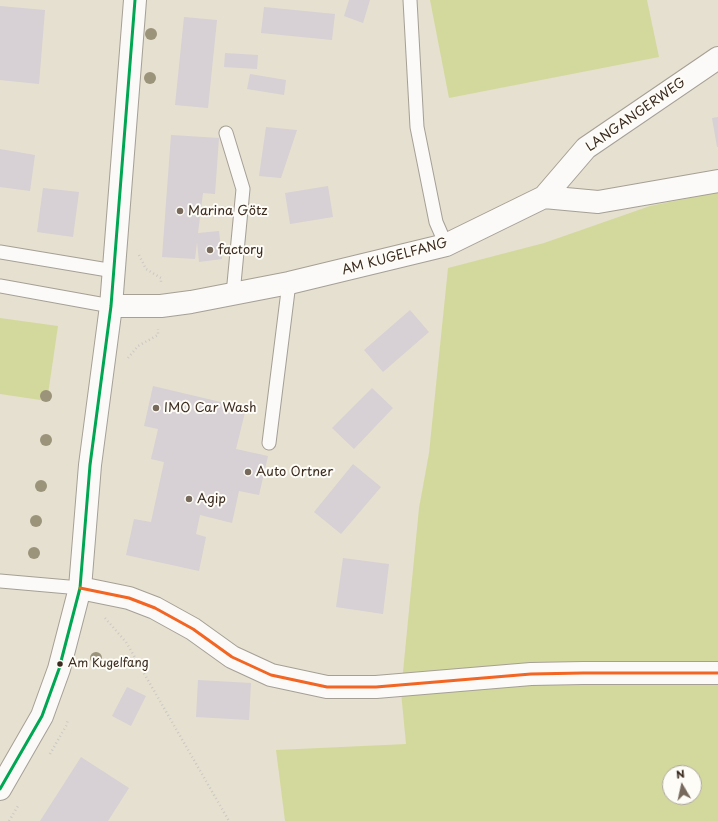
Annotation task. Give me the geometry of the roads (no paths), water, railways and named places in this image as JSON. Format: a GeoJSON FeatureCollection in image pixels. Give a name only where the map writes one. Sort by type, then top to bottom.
{"type":"FeatureCollection","features":[{"type":"Feature","properties":{"kind":"street"},"geometry":{"type":"LineString","coordinates":[[0,788],[42,716],[89,590],[90,465],[111,306],[135,0]]}},
{"type":"Feature","properties":{"kind":"street","name":"LANGANGERWEG"},"geometry":{"type":"LineString","coordinates":[[544,197],[586,148],[718,58]]}},
{"type":"Feature","properties":{"kind":"street"},"geometry":{"type":"LineString","coordinates":[[544,197],[598,202],[718,181]]}},
{"type":"Feature","properties":{"kind":"street","name":"AM KUGELFANG"},"geometry":{"type":"LineString","coordinates":[[111,306],[161,306],[233,294],[289,283],[446,246],[544,197]]}},
{"type":"Feature","properties":{"kind":"street"},"geometry":{"type":"LineString","coordinates":[[89,590],[129,598],[155,608],[193,629],[232,658],[271,675],[327,687],[376,687],[531,674],[718,673]]}},
{"type":"Feature","properties":{"kind":"lane"},"geometry":{"type":"LineString","coordinates":[[410,0],[417,127],[436,222],[446,246]]}},
{"type":"Feature","properties":{"kind":"lane"},"geometry":{"type":"LineString","coordinates":[[226,133],[243,190],[233,294]]}},
{"type":"Feature","properties":{"kind":"lane"},"geometry":{"type":"LineString","coordinates":[[0,252],[114,271]]}},
{"type":"Feature","properties":{"kind":"lane"},"geometry":{"type":"LineString","coordinates":[[270,443],[289,283]]}},
{"type":"Feature","properties":{"kind":"lane"},"geometry":{"type":"LineString","coordinates":[[0,286],[111,306]]}},
{"type":"Feature","properties":{"kind":"lane"},"geometry":{"type":"LineString","coordinates":[[0,581],[89,590]]}},
{"type":"Feature","properties":{"kind":"place","name":"Marina Götz"},"geometry":{"type":"Point","coordinates":[180,211]}},
{"type":"Feature","properties":{"kind":"place","name":"factory"},"geometry":{"type":"Point","coordinates":[210,250]}},
{"type":"Feature","properties":{"kind":"place","name":"IMO Car Wash"},"geometry":{"type":"Point","coordinates":[156,408]}},
{"type":"Feature","properties":{"kind":"place","name":"Auto Ortner"},"geometry":{"type":"Point","coordinates":[248,472]}},
{"type":"Feature","properties":{"kind":"place","name":"Agip"},"geometry":{"type":"Point","coordinates":[189,499]}},
{"type":"Feature","properties":{"kind":"place","name":"Am Kugelfang"},"geometry":{"type":"Point","coordinates":[60,664]}}]}
